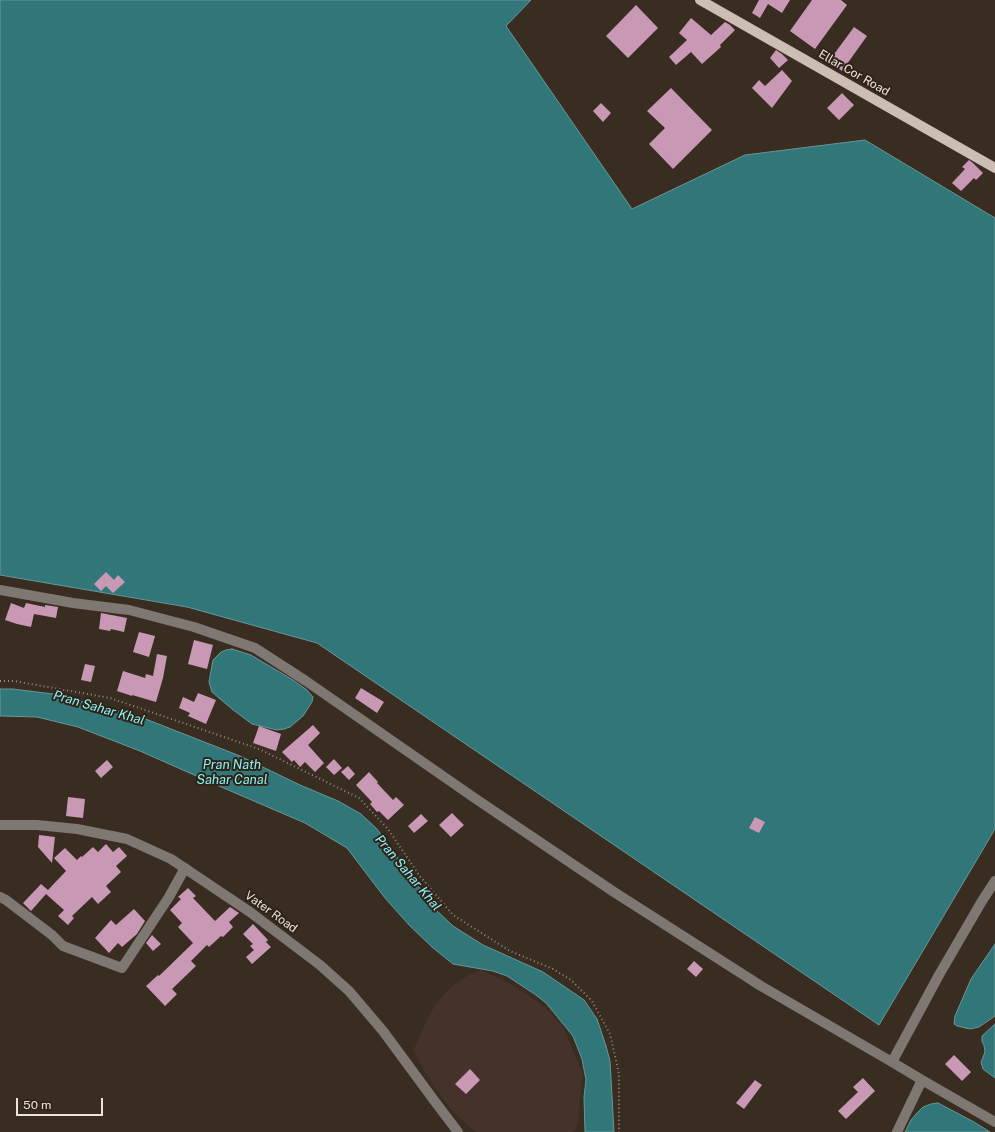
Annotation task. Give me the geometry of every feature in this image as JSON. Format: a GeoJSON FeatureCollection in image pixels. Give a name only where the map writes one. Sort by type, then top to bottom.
{"type":"FeatureCollection","features":[{"type":"Feature","properties":{"kind":"main road","name":"Ellar Cor Road"},"geometry":{"type":"LineString","coordinates":[[700,0],[995,168]]}},
{"type":"Feature","properties":{"kind":"street"},"geometry":{"type":"LineString","coordinates":[[0,590],[73,603],[129,610],[194,627],[255,648],[306,680],[470,795],[614,892],[761,986],[995,1122]]}},
{"type":"Feature","properties":{"kind":"street","name":"Vater Road"},"geometry":{"type":"LineString","coordinates":[[0,825],[77,829],[127,839],[171,859],[185,868],[250,912],[320,965],[349,991],[383,1031],[458,1132]]}},
{"type":"Feature","properties":{"kind":"street"},"geometry":{"type":"LineString","coordinates":[[0,897],[52,935],[63,946],[122,968],[169,897],[185,868]]}},
{"type":"Feature","properties":{"kind":"street"},"geometry":{"type":"LineString","coordinates":[[892,1062],[939,975],[982,901],[995,882]]}},
{"type":"Feature","properties":{"kind":"street"},"geometry":{"type":"LineString","coordinates":[[897,1132],[922,1080]]}},
{"type":"Feature","properties":{"kind":"path"},"geometry":{"type":"LineString","coordinates":[[0,681],[14,681],[110,698],[259,749],[359,798],[388,829],[419,875],[452,915],[510,951],[553,969],[571,980],[592,1001],[610,1034],[619,1074],[619,1132]]}},
{"type":"Feature","properties":{"kind":"shaded area"},"geometry":{"type":"Polygon","coordinates":[[[481,970],[514,986],[545,1007],[564,1029],[583,1074],[578,1121],[576,1129],[573,1132],[476,1132],[455,1114],[433,1085],[413,1051],[433,1009],[443,995],[467,976],[481,970]]]}},
{"type":"Feature","properties":{"kind":"water"},"geometry":{"type":"Polygon","coordinates":[[[0,0],[531,0],[506,26],[632,209],[745,155],[865,140],[995,218],[995,829],[879,1025],[317,643],[187,607],[0,575],[0,0]]]}},
{"type":"Feature","properties":{"kind":"water"},"geometry":{"type":"Polygon","coordinates":[[[232,649],[251,655],[307,690],[313,697],[312,702],[303,716],[290,727],[284,729],[277,730],[252,724],[212,692],[209,682],[213,660],[221,652],[232,649]]]}},
{"type":"Feature","properties":{"kind":"water","name":"Pran Nath Sahar Canal"},"geometry":{"type":"Polygon","coordinates":[[[0,689],[13,689],[53,694],[138,716],[240,756],[300,785],[338,801],[361,814],[377,829],[435,909],[453,926],[483,945],[543,972],[584,1000],[597,1019],[610,1061],[614,1132],[585,1132],[584,1097],[586,1080],[582,1059],[573,1036],[546,1003],[507,976],[493,971],[453,964],[410,926],[385,898],[347,848],[305,823],[140,751],[78,727],[37,717],[0,716],[0,689]]]}},
{"type":"Feature","properties":{"kind":"water"},"geometry":{"type":"Polygon","coordinates":[[[995,944],[995,1016],[979,1027],[970,1029],[957,1026],[954,1024],[955,1016],[971,979],[995,944]]]}},
{"type":"Feature","properties":{"kind":"water"},"geometry":{"type":"Polygon","coordinates":[[[995,1024],[995,1078],[983,1069],[981,1062],[985,1052],[982,1036],[995,1024]]]}},
{"type":"Feature","properties":{"kind":"water"},"geometry":{"type":"Polygon","coordinates":[[[938,1103],[990,1132],[905,1132],[911,1120],[923,1107],[938,1103]]]}},
{"type":"Feature","properties":{"kind":"building"},"geometry":{"type":"Polygon","coordinates":[[[759,0],[790,0],[782,13],[768,4],[760,18],[752,13],[759,0]]]}},
{"type":"Feature","properties":{"kind":"building"},"geometry":{"type":"Polygon","coordinates":[[[812,0],[841,0],[847,5],[815,49],[790,31],[812,0]]]}},
{"type":"Feature","properties":{"kind":"building"},"geometry":{"type":"Polygon","coordinates":[[[636,5],[658,28],[628,58],[606,36],[636,5]]]}},
{"type":"Feature","properties":{"kind":"building"},"geometry":{"type":"Polygon","coordinates":[[[691,18],[711,35],[725,22],[735,30],[720,45],[721,47],[702,64],[691,52],[676,65],[669,57],[687,40],[679,33],[691,18]]]}},
{"type":"Feature","properties":{"kind":"building"},"geometry":{"type":"Polygon","coordinates":[[[854,27],[867,36],[842,71],[829,61],[854,27]]]}},
{"type":"Feature","properties":{"kind":"building"},"geometry":{"type":"Polygon","coordinates":[[[776,50],[788,60],[779,68],[770,58],[776,50]]]}},
{"type":"Feature","properties":{"kind":"building"},"geometry":{"type":"Polygon","coordinates":[[[782,70],[792,81],[772,108],[752,88],[759,80],[765,86],[782,70]]]}},
{"type":"Feature","properties":{"kind":"building"},"geometry":{"type":"Polygon","coordinates":[[[671,88],[712,130],[673,169],[649,144],[665,128],[647,111],[671,88]]]}},
{"type":"Feature","properties":{"kind":"building"},"geometry":{"type":"Polygon","coordinates":[[[842,93],[854,105],[839,120],[827,108],[842,93]]]}},
{"type":"Feature","properties":{"kind":"building"},"geometry":{"type":"Polygon","coordinates":[[[601,103],[611,113],[603,122],[593,111],[601,103]]]}},
{"type":"Feature","properties":{"kind":"building"},"geometry":{"type":"Polygon","coordinates":[[[969,160],[983,173],[976,180],[974,178],[961,191],[952,183],[965,169],[962,167],[969,160]]]}},
{"type":"Feature","properties":{"kind":"building"},"geometry":{"type":"Polygon","coordinates":[[[106,572],[114,580],[118,575],[125,582],[113,593],[106,586],[101,591],[94,584],[106,572]]]}},
{"type":"Feature","properties":{"kind":"building"},"geometry":{"type":"Polygon","coordinates":[[[11,603],[24,608],[26,603],[45,607],[45,605],[58,607],[56,618],[34,614],[31,627],[5,620],[11,603]]]}},
{"type":"Feature","properties":{"kind":"building"},"geometry":{"type":"Polygon","coordinates":[[[101,613],[127,618],[124,632],[111,629],[110,631],[99,629],[101,613]]]}},
{"type":"Feature","properties":{"kind":"building"},"geometry":{"type":"Polygon","coordinates":[[[139,632],[155,636],[149,657],[133,652],[139,632]]]}},
{"type":"Feature","properties":{"kind":"building"},"geometry":{"type":"Polygon","coordinates":[[[194,640],[213,645],[207,669],[188,664],[194,640]]]}},
{"type":"Feature","properties":{"kind":"building"},"geometry":{"type":"Polygon","coordinates":[[[157,654],[167,656],[163,678],[156,702],[117,691],[123,671],[145,678],[146,674],[153,676],[157,654]]]}},
{"type":"Feature","properties":{"kind":"building"},"geometry":{"type":"Polygon","coordinates":[[[85,664],[95,666],[91,682],[81,680],[85,664]]]}},
{"type":"Feature","properties":{"kind":"building"},"geometry":{"type":"Polygon","coordinates":[[[361,688],[384,702],[377,713],[355,698],[361,688]]]}},
{"type":"Feature","properties":{"kind":"building"},"geometry":{"type":"Polygon","coordinates":[[[198,693],[216,700],[206,724],[188,716],[190,713],[179,708],[183,697],[194,702],[198,693]]]}},
{"type":"Feature","properties":{"kind":"building"},"geometry":{"type":"Polygon","coordinates":[[[313,725],[320,733],[308,745],[324,763],[315,772],[305,762],[300,767],[294,760],[292,762],[282,752],[313,725]]]}},
{"type":"Feature","properties":{"kind":"building"},"geometry":{"type":"Polygon","coordinates":[[[259,726],[281,734],[276,751],[253,743],[259,726]]]}},
{"type":"Feature","properties":{"kind":"building"},"geometry":{"type":"Polygon","coordinates":[[[334,759],[342,768],[334,775],[326,767],[334,759]]]}},
{"type":"Feature","properties":{"kind":"building"},"geometry":{"type":"Polygon","coordinates":[[[107,760],[113,767],[101,778],[95,771],[107,760]]]}},
{"type":"Feature","properties":{"kind":"building"},"geometry":{"type":"Polygon","coordinates":[[[348,766],[355,774],[349,780],[341,772],[348,766]]]}},
{"type":"Feature","properties":{"kind":"building"},"geometry":{"type":"Polygon","coordinates":[[[369,772],[393,800],[396,797],[404,805],[388,820],[379,811],[377,812],[370,804],[372,802],[356,785],[369,772]]]}},
{"type":"Feature","properties":{"kind":"building"},"geometry":{"type":"Polygon","coordinates":[[[68,797],[85,799],[83,818],[66,816],[68,797]]]}},
{"type":"Feature","properties":{"kind":"building"},"geometry":{"type":"Polygon","coordinates":[[[452,813],[464,825],[451,837],[439,825],[452,813]]]}},
{"type":"Feature","properties":{"kind":"building"},"geometry":{"type":"Polygon","coordinates":[[[421,814],[428,821],[414,833],[408,826],[421,814]]]}},
{"type":"Feature","properties":{"kind":"building"},"geometry":{"type":"Polygon","coordinates":[[[755,817],[765,822],[759,833],[749,828],[755,817]]]}},
{"type":"Feature","properties":{"kind":"building"},"geometry":{"type":"Polygon","coordinates":[[[39,835],[55,837],[52,863],[38,847],[39,835]]]}},
{"type":"Feature","properties":{"kind":"building"},"geometry":{"type":"Polygon","coordinates":[[[106,844],[113,852],[119,847],[127,856],[116,866],[121,872],[106,886],[111,892],[98,904],[92,897],[72,916],[74,918],[68,925],[58,916],[64,910],[46,894],[31,911],[23,903],[41,884],[48,890],[66,871],[54,858],[65,848],[77,860],[93,847],[98,852],[106,844]]]}},
{"type":"Feature","properties":{"kind":"building"},"geometry":{"type":"Polygon","coordinates":[[[188,888],[196,896],[193,898],[215,921],[230,907],[239,913],[229,922],[233,927],[223,937],[221,936],[209,947],[207,945],[191,961],[196,966],[172,989],[177,994],[165,1006],[146,986],[158,975],[159,976],[193,943],[178,927],[182,923],[170,910],[181,899],[178,897],[188,888]]]}},
{"type":"Feature","properties":{"kind":"building"},"geometry":{"type":"Polygon","coordinates":[[[134,909],[145,921],[137,934],[122,947],[118,943],[109,953],[95,938],[111,920],[116,925],[134,909]]]}},
{"type":"Feature","properties":{"kind":"building"},"geometry":{"type":"Polygon","coordinates":[[[253,924],[268,940],[266,942],[271,947],[252,964],[246,957],[254,950],[250,946],[253,944],[243,934],[253,924]]]}},
{"type":"Feature","properties":{"kind":"building"},"geometry":{"type":"Polygon","coordinates":[[[152,935],[161,944],[153,951],[146,943],[152,935]]]}},
{"type":"Feature","properties":{"kind":"building"},"geometry":{"type":"Polygon","coordinates":[[[694,961],[703,969],[696,977],[687,969],[694,961]]]}},
{"type":"Feature","properties":{"kind":"building"},"geometry":{"type":"Polygon","coordinates":[[[954,1055],[971,1072],[962,1081],[945,1064],[954,1055]]]}},
{"type":"Feature","properties":{"kind":"building"},"geometry":{"type":"Polygon","coordinates":[[[470,1069],[480,1080],[466,1094],[455,1084],[470,1069]]]}},
{"type":"Feature","properties":{"kind":"building"},"geometry":{"type":"Polygon","coordinates":[[[863,1078],[875,1091],[846,1119],[838,1111],[858,1092],[853,1087],[863,1078]]]}},
{"type":"Feature","properties":{"kind":"building"},"geometry":{"type":"Polygon","coordinates":[[[755,1080],[762,1085],[744,1109],[736,1103],[755,1080]]]}},
{"type":"Feature","properties":{"kind":"water label","name":"Pran Sahar Khal"},"geometry":{"type":"Point","coordinates":[99,708]}},
{"type":"Feature","properties":{"kind":"water label","name":"Pran Sahar Khal"},"geometry":{"type":"Point","coordinates":[408,873]}}]}
